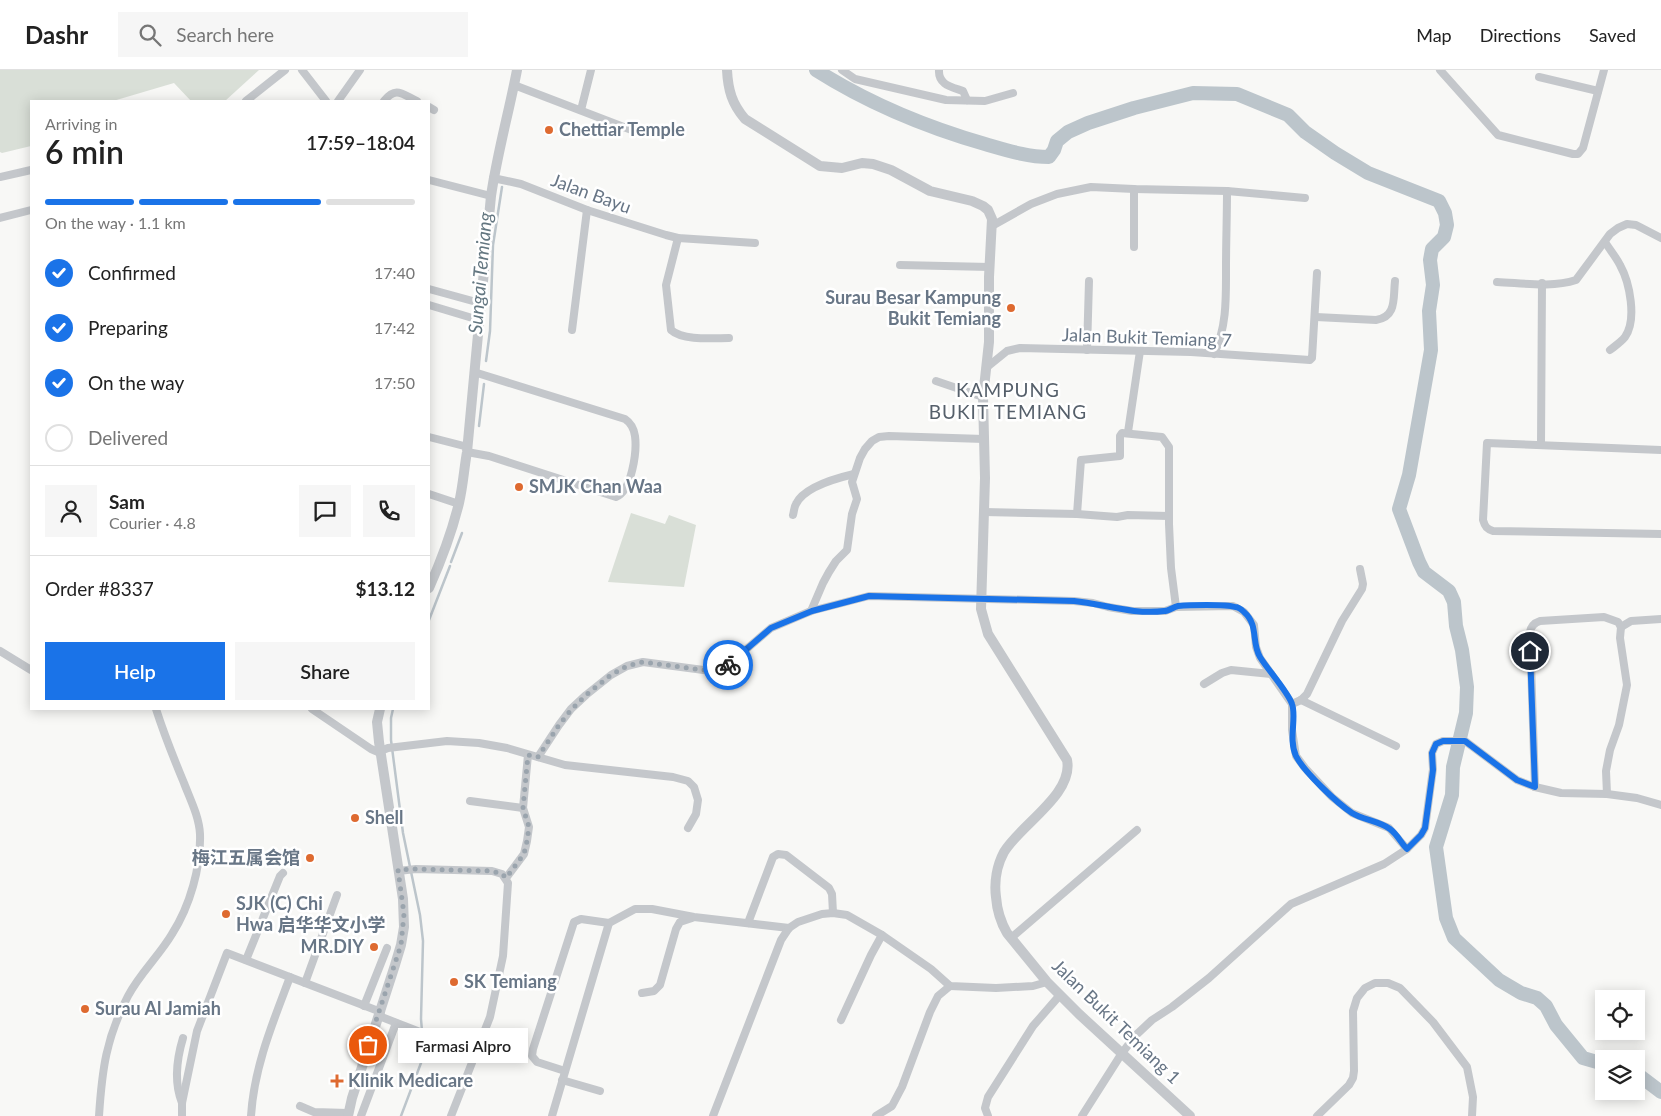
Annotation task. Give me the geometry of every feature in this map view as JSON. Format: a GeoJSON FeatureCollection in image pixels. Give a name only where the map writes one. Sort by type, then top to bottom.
{"type":"FeatureCollection","features":[{"type":"Feature","properties":{"kind":"street"},"geometry":{"type":"LineString","coordinates":[[247,100],[285,70]]}},
{"type":"Feature","properties":{"kind":"street"},"geometry":{"type":"LineString","coordinates":[[302,70],[325,100]]}},
{"type":"Feature","properties":{"kind":"street"},"geometry":{"type":"LineString","coordinates":[[339,100],[360,70]]}},
{"type":"Feature","properties":{"kind":"street"},"geometry":{"type":"LineString","coordinates":[[430,586],[441,561],[459,504],[468,450],[491,196],[517,70]]}},
{"type":"Feature","properties":{"kind":"street"},"geometry":{"type":"LineString","coordinates":[[581,110],[591,70]]}},
{"type":"Feature","properties":{"kind":"street"},"geometry":{"type":"LineString","coordinates":[[727,70],[731,98],[745,120],[820,166],[842,168],[862,163],[873,164],[891,170],[930,191],[972,201],[982,206],[988,210],[992,219],[992,226],[1031,204],[1057,194],[1091,187],[1227,191],[1305,198]]}},
{"type":"Feature","properties":{"kind":"street"},"geometry":{"type":"LineString","coordinates":[[842,70],[855,79],[946,100],[985,101],[1013,93]]}},
{"type":"Feature","properties":{"kind":"street"},"geometry":{"type":"LineString","coordinates":[[939,70],[940,78],[944,83],[963,91],[967,100]]}},
{"type":"Feature","properties":{"kind":"street"},"geometry":{"type":"LineString","coordinates":[[1440,70],[1498,135],[1574,154],[1578,154],[1583,148],[1604,70]]}},
{"type":"Feature","properties":{"kind":"street"},"geometry":{"type":"LineString","coordinates":[[1539,77],[1598,91]]}},
{"type":"Feature","properties":{"kind":"street"},"geometry":{"type":"LineString","coordinates":[[514,85],[642,134]]}},
{"type":"Feature","properties":{"kind":"street"},"geometry":{"type":"LineString","coordinates":[[385,100],[390,93],[396,92],[415,100]]}},
{"type":"Feature","properties":{"kind":"street"},"geometry":{"type":"LineString","coordinates":[[0,177],[30,170]]}},
{"type":"Feature","properties":{"kind":"street","name":"Jalan Bayu"},"geometry":{"type":"LineString","coordinates":[[494,178],[521,184],[587,210],[678,238],[755,243]]}},
{"type":"Feature","properties":{"kind":"street"},"geometry":{"type":"LineString","coordinates":[[430,180],[491,196]]}},
{"type":"Feature","properties":{"kind":"street"},"geometry":{"type":"LineString","coordinates":[[1134,189],[1134,247]]}},
{"type":"Feature","properties":{"kind":"street"},"geometry":{"type":"LineString","coordinates":[[1214,354],[1222,335],[1226,295],[1227,191]]}},
{"type":"Feature","properties":{"kind":"street"},"geometry":{"type":"LineString","coordinates":[[0,218],[30,210]]}},
{"type":"Feature","properties":{"kind":"street"},"geometry":{"type":"LineString","coordinates":[[572,330],[587,210]]}},
{"type":"Feature","properties":{"kind":"street"},"geometry":{"type":"LineString","coordinates":[[1497,282],[1542,283],[1576,280],[1610,234],[1627,224],[1636,225],[1661,238]]}},
{"type":"Feature","properties":{"kind":"street","name":"Jalan Bukit Temiang 1"},"geometry":{"type":"LineString","coordinates":[[992,226],[988,347],[983,397],[984,512],[981,599],[984,622],[988,634],[1067,760],[1069,770],[1066,779],[1055,796],[1004,852],[997,870],[995,890],[997,909],[1002,925],[1047,982],[1190,1116]]}},
{"type":"Feature","properties":{"kind":"street"},"geometry":{"type":"LineString","coordinates":[[678,238],[666,285],[671,330],[677,335],[685,337],[730,338]]}},
{"type":"Feature","properties":{"kind":"street"},"geometry":{"type":"LineString","coordinates":[[1605,242],[1621,266],[1627,283],[1632,317],[1630,327],[1624,339],[1610,350]]}},
{"type":"Feature","properties":{"kind":"street"},"geometry":{"type":"LineString","coordinates":[[900,265],[990,267]]}},
{"type":"Feature","properties":{"kind":"street"},"geometry":{"type":"LineString","coordinates":[[1317,273],[1316,317],[1384,319],[1390,315],[1395,281]]}},
{"type":"Feature","properties":{"kind":"street"},"geometry":{"type":"LineString","coordinates":[[1087,350],[1089,281]]}},
{"type":"Feature","properties":{"kind":"street"},"geometry":{"type":"LineString","coordinates":[[1541,444],[1542,283]]}},
{"type":"Feature","properties":{"kind":"street"},"geometry":{"type":"LineString","coordinates":[[430,289],[480,303]]}},
{"type":"Feature","properties":{"kind":"street"},"geometry":{"type":"LineString","coordinates":[[430,305],[479,320]]}},
{"type":"Feature","properties":{"kind":"street","name":"Jalan Bukit Temiang 7"},"geometry":{"type":"LineString","coordinates":[[1007,351],[1020,348],[1140,351],[1306,360],[1312,358],[1316,317]]}},
{"type":"Feature","properties":{"kind":"street"},"geometry":{"type":"LineString","coordinates":[[988,347],[1007,351]]}},
{"type":"Feature","properties":{"kind":"street"},"geometry":{"type":"LineString","coordinates":[[986,368],[1007,351]]}},
{"type":"Feature","properties":{"kind":"street"},"geometry":{"type":"LineString","coordinates":[[1128,432],[1140,351]]}},
{"type":"Feature","properties":{"kind":"street"},"geometry":{"type":"LineString","coordinates":[[430,437],[616,497],[623,492],[635,464],[635,435],[632,426],[625,419],[474,372]]}},
{"type":"Feature","properties":{"kind":"street"},"geometry":{"type":"LineString","coordinates":[[936,380],[983,397]]}},
{"type":"Feature","properties":{"kind":"street"},"geometry":{"type":"LineString","coordinates":[[1077,514],[1082,460],[1120,456],[1121,434],[1128,432],[1162,436],[1169,447],[1171,568],[1176,606]]}},
{"type":"Feature","properties":{"kind":"street"},"geometry":{"type":"LineString","coordinates":[[812,611],[823,582],[836,561],[847,550],[852,514],[857,499],[852,482],[864,449],[872,441],[879,437],[912,436],[984,440]]}},
{"type":"Feature","properties":{"kind":"street"},"geometry":{"type":"LineString","coordinates":[[1661,450],[1487,443],[1483,520],[1484,526],[1488,530],[1493,531],[1661,534]]}},
{"type":"Feature","properties":{"kind":"street"},"geometry":{"type":"LineString","coordinates":[[793,515],[795,504],[802,495],[838,477],[854,474]]}},
{"type":"Feature","properties":{"kind":"street"},"geometry":{"type":"LineString","coordinates":[[430,494],[459,504]]}},
{"type":"Feature","properties":{"kind":"street"},"geometry":{"type":"LineString","coordinates":[[984,512],[1117,517],[1128,515],[1169,516]]}},
{"type":"Feature","properties":{"kind":"street"},"geometry":{"type":"LineString","coordinates":[[1292,704],[1301,700],[1307,694],[1342,621],[1362,589],[1360,568]]}},
{"type":"Feature","properties":{"kind":"street"},"geometry":{"type":"LineString","coordinates":[[538,757],[571,710],[611,675],[627,666],[643,662],[711,671],[722,670],[771,628],[812,611],[869,596],[1074,601],[1132,611],[1165,611],[1176,606],[1234,606],[1244,612],[1254,625],[1257,651],[1292,704],[1292,742],[1296,756],[1332,797],[1352,813],[1389,828],[1407,849]]}},
{"type":"Feature","properties":{"kind":"street"},"geometry":{"type":"LineString","coordinates":[[1535,787],[1531,627],[1540,621],[1604,617],[1618,622],[1622,627]]}},
{"type":"Feature","properties":{"kind":"street"},"geometry":{"type":"LineString","coordinates":[[1607,794],[1606,771],[1608,757],[1620,724],[1627,685],[1620,638],[1622,627],[1631,621],[1661,619]]}},
{"type":"Feature","properties":{"kind":"street"},"geometry":{"type":"LineString","coordinates":[[0,651],[30,669]]}},
{"type":"Feature","properties":{"kind":"street"},"geometry":{"type":"LineString","coordinates":[[1204,684],[1231,670],[1271,674]]}},
{"type":"Feature","properties":{"kind":"street"},"geometry":{"type":"LineString","coordinates":[[1301,700],[1396,746]]}},
{"type":"Feature","properties":{"kind":"street"},"geometry":{"type":"LineString","coordinates":[[99,1116],[102,1068],[115,1024],[128,994],[172,934],[183,914],[191,892],[199,856],[200,832],[194,809],[156,710]]}},
{"type":"Feature","properties":{"kind":"street"},"geometry":{"type":"LineString","coordinates":[[313,710],[371,749],[384,750],[398,746],[447,741],[479,743],[507,748],[565,765],[673,777],[688,781],[694,787],[698,800],[696,814],[688,828]]}},
{"type":"Feature","properties":{"kind":"street"},"geometry":{"type":"LineString","coordinates":[[300,1106],[314,1112],[348,1114],[401,945],[404,926],[402,870],[384,750],[377,722],[380,710]]}},
{"type":"Feature","properties":{"kind":"street"},"geometry":{"type":"LineString","coordinates":[[1082,1116],[1122,1053],[1136,1035],[1152,1020],[1209,978],[1291,904],[1384,864],[1407,849],[1421,835],[1425,828],[1433,770],[1432,753],[1436,744],[1443,741],[1465,741],[1517,780],[1535,787],[1561,793],[1607,794],[1637,798],[1661,805]]}},
{"type":"Feature","properties":{"kind":"street"},"geometry":{"type":"LineString","coordinates":[[506,878],[524,854],[527,841],[529,827],[523,808],[528,755]]}},
{"type":"Feature","properties":{"kind":"street"},"geometry":{"type":"LineString","coordinates":[[470,801],[523,808]]}},
{"type":"Feature","properties":{"kind":"street"},"geometry":{"type":"LineString","coordinates":[[1011,938],[1137,830]]}},
{"type":"Feature","properties":{"kind":"street"},"geometry":{"type":"LineString","coordinates":[[748,923],[773,857],[778,854],[786,855],[829,888],[832,894],[834,913]]}},
{"type":"Feature","properties":{"kind":"street"},"geometry":{"type":"LineString","coordinates":[[402,870],[492,871],[502,874],[508,883],[503,956],[490,1017],[474,1053],[451,1116]]}},
{"type":"Feature","properties":{"kind":"street"},"geometry":{"type":"LineString","coordinates":[[246,960],[280,876],[283,874]]}},
{"type":"Feature","properties":{"kind":"street"},"geometry":{"type":"LineString","coordinates":[[305,983],[337,895]]}},
{"type":"Feature","properties":{"kind":"street"},"geometry":{"type":"LineString","coordinates":[[565,1071],[537,1062],[532,1056],[574,922],[581,919],[609,923],[635,909],[652,909],[694,917],[789,928]]}},
{"type":"Feature","properties":{"kind":"street"},"geometry":{"type":"LineString","coordinates":[[713,1116],[781,940],[789,928],[810,917],[834,913],[847,915],[882,935],[931,969],[950,986],[996,988],[1033,986],[1047,982]]}},
{"type":"Feature","properties":{"kind":"street"},"geometry":{"type":"LineString","coordinates":[[642,994],[654,991],[660,985],[676,929],[680,922],[694,917]]}},
{"type":"Feature","properties":{"kind":"street"},"geometry":{"type":"LineString","coordinates":[[552,1116],[609,923]]}},
{"type":"Feature","properties":{"kind":"street"},"geometry":{"type":"LineString","coordinates":[[841,1020],[882,935]]}},
{"type":"Feature","properties":{"kind":"street"},"geometry":{"type":"LineString","coordinates":[[364,1006],[387,948]]}},
{"type":"Feature","properties":{"kind":"street"},"geometry":{"type":"LineString","coordinates":[[182,1116],[182,1103],[197,1031],[227,953],[364,1006],[396,1023],[474,1053]]}},
{"type":"Feature","properties":{"kind":"street"},"geometry":{"type":"LineString","coordinates":[[251,1116],[252,1096],[261,1055],[290,977]]}},
{"type":"Feature","properties":{"kind":"street"},"geometry":{"type":"LineString","coordinates":[[1317,1116],[1349,1085],[1353,1078],[1352,1011],[1357,998],[1365,988],[1375,983],[1388,983],[1400,988],[1433,1022],[1467,1067],[1473,1097],[1472,1116]]}},
{"type":"Feature","properties":{"kind":"street"},"geometry":{"type":"LineString","coordinates":[[876,1116],[892,1106],[902,1087],[930,1012],[938,996],[950,986]]}},
{"type":"Feature","properties":{"kind":"street"},"geometry":{"type":"LineString","coordinates":[[988,1116],[986,1108],[988,1097],[1033,1026],[1060,995]]}},
{"type":"Feature","properties":{"kind":"street"},"geometry":{"type":"LineString","coordinates":[[361,1116],[396,1023]]}},
{"type":"Feature","properties":{"kind":"street"},"geometry":{"type":"LineString","coordinates":[[182,1103],[178,1095],[177,1082],[179,1053],[183,1038]]}},
{"type":"Feature","properties":{"kind":"street"},"geometry":{"type":"LineString","coordinates":[[562,1080],[600,1091]]}},
{"type":"Feature","properties":{"kind":"shaded area"},"geometry":{"type":"Polygon","coordinates":[[[0,70],[259,70],[226,100],[190,100],[174,83],[116,100],[30,100],[30,146],[0,152],[0,70]]]}},
{"type":"Feature","properties":{"kind":"shaded area"},"geometry":{"type":"Polygon","coordinates":[[[631,513],[665,524],[669,515],[696,525],[684,587],[608,582],[631,513]]]}},
{"type":"Feature","properties":{"kind":"waterway"},"geometry":{"type":"LineString","coordinates":[[816,70],[856,93],[919,122],[1001,149],[1041,157],[1049,157],[1057,141],[1068,132],[1088,123],[1134,108],[1193,93],[1237,94],[1288,115],[1305,132],[1368,173],[1439,201],[1445,213],[1447,225],[1444,237],[1432,249],[1430,260],[1433,285],[1429,311],[1431,350],[1409,475],[1399,509],[1424,572],[1449,591],[1454,602],[1456,626],[1462,650],[1467,687],[1466,713],[1453,767],[1452,795],[1436,847],[1446,918],[1454,938],[1499,980],[1521,993],[1537,998],[1546,1006],[1556,1025],[1583,1058],[1595,1061]]}},
{"type":"Feature","properties":{"kind":"waterway","name":"Sungai Temiang"},"geometry":{"type":"LineString","coordinates":[[486,361],[490,331],[493,245],[502,187]]}},
{"type":"Feature","properties":{"kind":"waterway","name":"Sungai Temiang"},"geometry":{"type":"LineString","coordinates":[[479,426],[484,384]]}},
{"type":"Feature","properties":{"kind":"waterway","name":"Sungai Temiang"},"geometry":{"type":"LineString","coordinates":[[451,562],[462,533]]}},
{"type":"Feature","properties":{"kind":"waterway","name":"Sungai Temiang"},"geometry":{"type":"LineString","coordinates":[[430,617],[450,566]]}},
{"type":"Feature","properties":{"kind":"waterway","name":"Sungai Temiang"},"geometry":{"type":"LineString","coordinates":[[393,710],[391,740],[403,833],[420,915],[423,941],[421,1019],[424,1055],[401,1116]]}},
{"type":"Feature","properties":{"kind":"waterway"},"geometry":{"type":"LineString","coordinates":[[1645,1080],[1661,1092]]}},
{"type":"Feature","properties":{"kind":"way so far"},"geometry":{"type":"LineString","coordinates":[[368,1045],[381,1012],[401,945],[404,914],[398,870],[492,871],[502,874],[506,878],[524,854],[527,841],[529,827],[523,808],[528,755],[538,757],[559,725],[586,695],[611,675],[627,666],[643,662],[711,671],[722,670],[728,665]]}},
{"type":"Feature","properties":{"kind":"place","name":"Chettiar Temple"},"geometry":{"type":"Point","coordinates":[549,130]}},
{"type":"Feature","properties":{"kind":"place","name":"Surau Besar Kampung Bukit Temiang"},"geometry":{"type":"Point","coordinates":[1011,308]}},
{"type":"Feature","properties":{"kind":"place","name":"SMJK Chan Waa"},"geometry":{"type":"Point","coordinates":[519,487]}},
{"type":"Feature","properties":{"kind":"place","name":"Shell"},"geometry":{"type":"Point","coordinates":[355,818]}},
{"type":"Feature","properties":{"kind":"place","name":"梅江五属会馆"},"geometry":{"type":"Point","coordinates":[310,858]}},
{"type":"Feature","properties":{"kind":"place","name":"SJK (C) Chi Hwa 启华华文小学"},"geometry":{"type":"Point","coordinates":[226,914]}},
{"type":"Feature","properties":{"kind":"place","name":"MR.DIY"},"geometry":{"type":"Point","coordinates":[374,947]}},
{"type":"Feature","properties":{"kind":"place","name":"SK Temiang"},"geometry":{"type":"Point","coordinates":[454,982]}},
{"type":"Feature","properties":{"kind":"place","name":"Surau Al Jamiah"},"geometry":{"type":"Point","coordinates":[85,1009]}},
{"type":"Feature","properties":{"kind":"place","name":"Farmasi Alpro"},"geometry":{"type":"Point","coordinates":[368,1045]}},
{"type":"Feature","properties":{"kind":"place","name":"Klinik Medicare"},"geometry":{"type":"Point","coordinates":[337,1081]}},
{"type":"Feature","properties":{"kind":"district","name":"KAMPUNG BUKIT TEMIANG"},"geometry":{"type":"Point","coordinates":[1008,401]}},
{"type":"Feature","properties":{"kind":"route"},"geometry":{"type":"LineString","coordinates":[[728,665],[771,628],[789,619],[869,596],[1074,601],[1132,611],[1165,611],[1176,606],[1234,606],[1244,612],[1254,625],[1256,647],[1260,658],[1292,704],[1292,742],[1296,756],[1332,797],[1352,813],[1389,828],[1407,849],[1421,835],[1425,828],[1433,770],[1432,753],[1436,744],[1443,741],[1465,741],[1517,780],[1535,787],[1530,651]]}}]}
